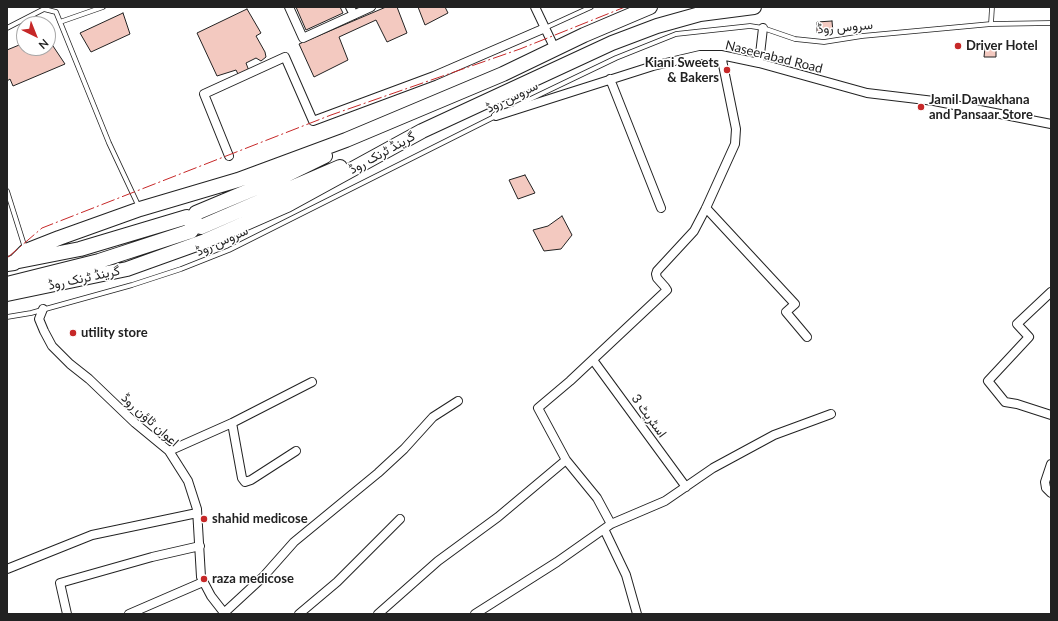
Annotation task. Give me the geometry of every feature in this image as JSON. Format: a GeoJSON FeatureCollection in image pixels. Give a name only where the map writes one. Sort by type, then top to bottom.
{"type":"FeatureCollection","features":[{"type":"Feature","properties":{"kind":"highway","name":"گرینڈ ٹرنک روڈ"},"geometry":{"type":"LineString","coordinates":[[10,263],[26,251],[140,209],[238,180],[346,140],[503,74],[584,35],[650,7]]}},
{"type":"Feature","properties":{"kind":"highway","name":"گرینڈ ٹرنک روڈ"},"geometry":{"type":"LineString","coordinates":[[7,294],[127,269],[205,241],[288,205],[422,131],[612,43],[644,31],[700,14],[754,7]]}},
{"type":"Feature","properties":{"kind":"highway"},"geometry":{"type":"LineString","coordinates":[[346,140],[325,157],[282,177],[196,213],[194,217],[197,225],[201,227],[422,131]]}},
{"type":"Feature","properties":{"kind":"highway"},"geometry":{"type":"LineString","coordinates":[[7,284],[99,261],[191,231],[193,224],[187,217],[80,249],[10,263]]}},
{"type":"Feature","properties":{"kind":"street"},"geometry":{"type":"LineString","coordinates":[[289,7],[303,38],[352,11],[371,7]]}},
{"type":"Feature","properties":{"kind":"street"},"geometry":{"type":"LineString","coordinates":[[536,7],[555,49]]}},
{"type":"Feature","properties":{"kind":"street"},"geometry":{"type":"LineString","coordinates":[[229,156],[204,94],[285,57],[313,120],[434,76],[545,28]]}},
{"type":"Feature","properties":{"kind":"street"},"geometry":{"type":"LineString","coordinates":[[759,63],[763,28]]}},
{"type":"Feature","properties":{"kind":"street","name":"Naseerabad Road"},"geometry":{"type":"LineString","coordinates":[[496,116],[653,66],[700,55],[721,55],[759,63],[867,93],[934,101],[1051,124]]}},
{"type":"Feature","properties":{"kind":"street"},"geometry":{"type":"LineString","coordinates":[[637,614],[626,575],[597,498],[566,460],[538,408],[593,360],[666,290],[657,278],[657,271],[694,230],[706,208],[735,144],[736,129],[721,55]]}},
{"type":"Feature","properties":{"kind":"street"},"geometry":{"type":"LineString","coordinates":[[610,79],[661,208]]}},
{"type":"Feature","properties":{"kind":"street"},"geometry":{"type":"LineString","coordinates":[[706,208],[795,304],[786,312],[807,337]]}},
{"type":"Feature","properties":{"kind":"street"},"geometry":{"type":"LineString","coordinates":[[1051,292],[1017,324],[1029,337],[988,381],[1005,402],[1051,415]]}},
{"type":"Feature","properties":{"kind":"street","name":"اعوان ٹاؤن روڈ"},"geometry":{"type":"LineString","coordinates":[[44,309],[39,319],[52,346],[135,423],[169,451],[188,481],[197,513],[201,578],[211,596],[224,613]]}},
{"type":"Feature","properties":{"kind":"street","name":"اسٹریٹ 3"},"geometry":{"type":"LineString","coordinates":[[593,360],[686,487]]}},
{"type":"Feature","properties":{"kind":"street"},"geometry":{"type":"LineString","coordinates":[[169,451],[232,423],[312,382]]}},
{"type":"Feature","properties":{"kind":"street"},"geometry":{"type":"LineString","coordinates":[[224,613],[263,577],[294,542],[378,473],[434,417],[458,401]]}},
{"type":"Feature","properties":{"kind":"street"},"geometry":{"type":"LineString","coordinates":[[475,614],[557,562],[608,527],[665,501],[713,468],[774,435],[831,414]]}},
{"type":"Feature","properties":{"kind":"street"},"geometry":{"type":"LineString","coordinates":[[232,423],[242,478],[245,482],[251,480],[296,451]]}},
{"type":"Feature","properties":{"kind":"street"},"geometry":{"type":"LineString","coordinates":[[378,614],[438,561],[498,517],[566,460]]}},
{"type":"Feature","properties":{"kind":"street"},"geometry":{"type":"LineString","coordinates":[[1051,464],[1045,482],[1046,488],[1051,493]]}},
{"type":"Feature","properties":{"kind":"street"},"geometry":{"type":"LineString","coordinates":[[7,569],[92,535],[197,513]]}},
{"type":"Feature","properties":{"kind":"street"},"geometry":{"type":"LineString","coordinates":[[299,614],[337,582],[400,519]]}},
{"type":"Feature","properties":{"kind":"street"},"geometry":{"type":"LineString","coordinates":[[58,614],[66,612],[60,583],[152,557],[200,546]]}},
{"type":"Feature","properties":{"kind":"street"},"geometry":{"type":"LineString","coordinates":[[129,614],[203,582]]}},
{"type":"Feature","properties":{"kind":"lane"},"geometry":{"type":"LineString","coordinates":[[60,22],[103,7]]}},
{"type":"Feature","properties":{"kind":"lane"},"geometry":{"type":"LineString","coordinates":[[545,28],[591,7]]}},
{"type":"Feature","properties":{"kind":"lane"},"geometry":{"type":"LineString","coordinates":[[990,24],[992,7]]}},
{"type":"Feature","properties":{"kind":"lane"},"geometry":{"type":"LineString","coordinates":[[7,28],[44,9],[56,12],[109,143],[140,209]]}},
{"type":"Feature","properties":{"kind":"lane","name":"سروس روڈ"},"geometry":{"type":"LineString","coordinates":[[7,317],[132,286],[229,250],[496,116],[616,58],[676,34],[750,26],[763,28],[795,39],[824,42],[862,36],[990,24],[1051,23]]}},
{"type":"Feature","properties":{"kind":"lane"},"geometry":{"type":"LineString","coordinates":[[7,192],[26,251]]}},
{"type":"Feature","properties":{"kind":"building"},"geometry":{"type":"Polygon","coordinates":[[[296,7],[340,7],[343,13],[306,30],[296,7]]]}},
{"type":"Feature","properties":{"kind":"building"},"geometry":{"type":"Polygon","coordinates":[[[386,7],[397,7],[407,33],[387,42],[376,20],[339,37],[348,60],[314,77],[299,44],[386,7]]]}},
{"type":"Feature","properties":{"kind":"building"},"geometry":{"type":"Polygon","coordinates":[[[418,7],[445,7],[448,13],[425,25],[418,7]]]}},
{"type":"Feature","properties":{"kind":"building"},"geometry":{"type":"Polygon","coordinates":[[[247,9],[261,33],[256,36],[265,52],[266,57],[261,61],[256,58],[246,63],[249,71],[239,76],[236,70],[217,76],[197,33],[247,9]]]}},
{"type":"Feature","properties":{"kind":"building"},"geometry":{"type":"Polygon","coordinates":[[[123,13],[130,34],[91,52],[80,33],[123,13]]]}},
{"type":"Feature","properties":{"kind":"building"},"geometry":{"type":"Polygon","coordinates":[[[832,21],[833,32],[817,33],[817,22],[832,21]]]}},
{"type":"Feature","properties":{"kind":"building"},"geometry":{"type":"Polygon","coordinates":[[[16,46],[16,56],[56,56],[56,50],[65,64],[13,86],[10,79],[7,81],[7,50],[16,46]]]}},
{"type":"Feature","properties":{"kind":"building"},"geometry":{"type":"Polygon","coordinates":[[[985,47],[996,47],[996,57],[984,57],[985,47]]]}},
{"type":"Feature","properties":{"kind":"building"},"geometry":{"type":"Polygon","coordinates":[[[525,175],[535,193],[518,199],[509,180],[525,175]]]}},
{"type":"Feature","properties":{"kind":"building"},"geometry":{"type":"Polygon","coordinates":[[[562,216],[572,235],[561,249],[544,251],[533,230],[548,226],[562,216]]]}},
{"type":"Feature","properties":{"kind":"power"},"geometry":{"type":"LineString","coordinates":[[7,258],[42,228],[331,115],[520,49],[625,7]]}},
{"type":"Feature","properties":{"kind":"place","name":"Driver Hotel"},"geometry":{"type":"Point","coordinates":[958,46]}},
{"type":"Feature","properties":{"kind":"place","name":"Kiani Sweets & Bakers"},"geometry":{"type":"Point","coordinates":[727,70]}},
{"type":"Feature","properties":{"kind":"place","name":"Jamil Dawakhana and Pansaar Store"},"geometry":{"type":"Point","coordinates":[921,107]}},
{"type":"Feature","properties":{"kind":"place","name":"utility store"},"geometry":{"type":"Point","coordinates":[73,333]}},
{"type":"Feature","properties":{"kind":"place","name":"shahid medicose"},"geometry":{"type":"Point","coordinates":[204,519]}},
{"type":"Feature","properties":{"kind":"place","name":"raza medicose"},"geometry":{"type":"Point","coordinates":[204,579]}}]}
